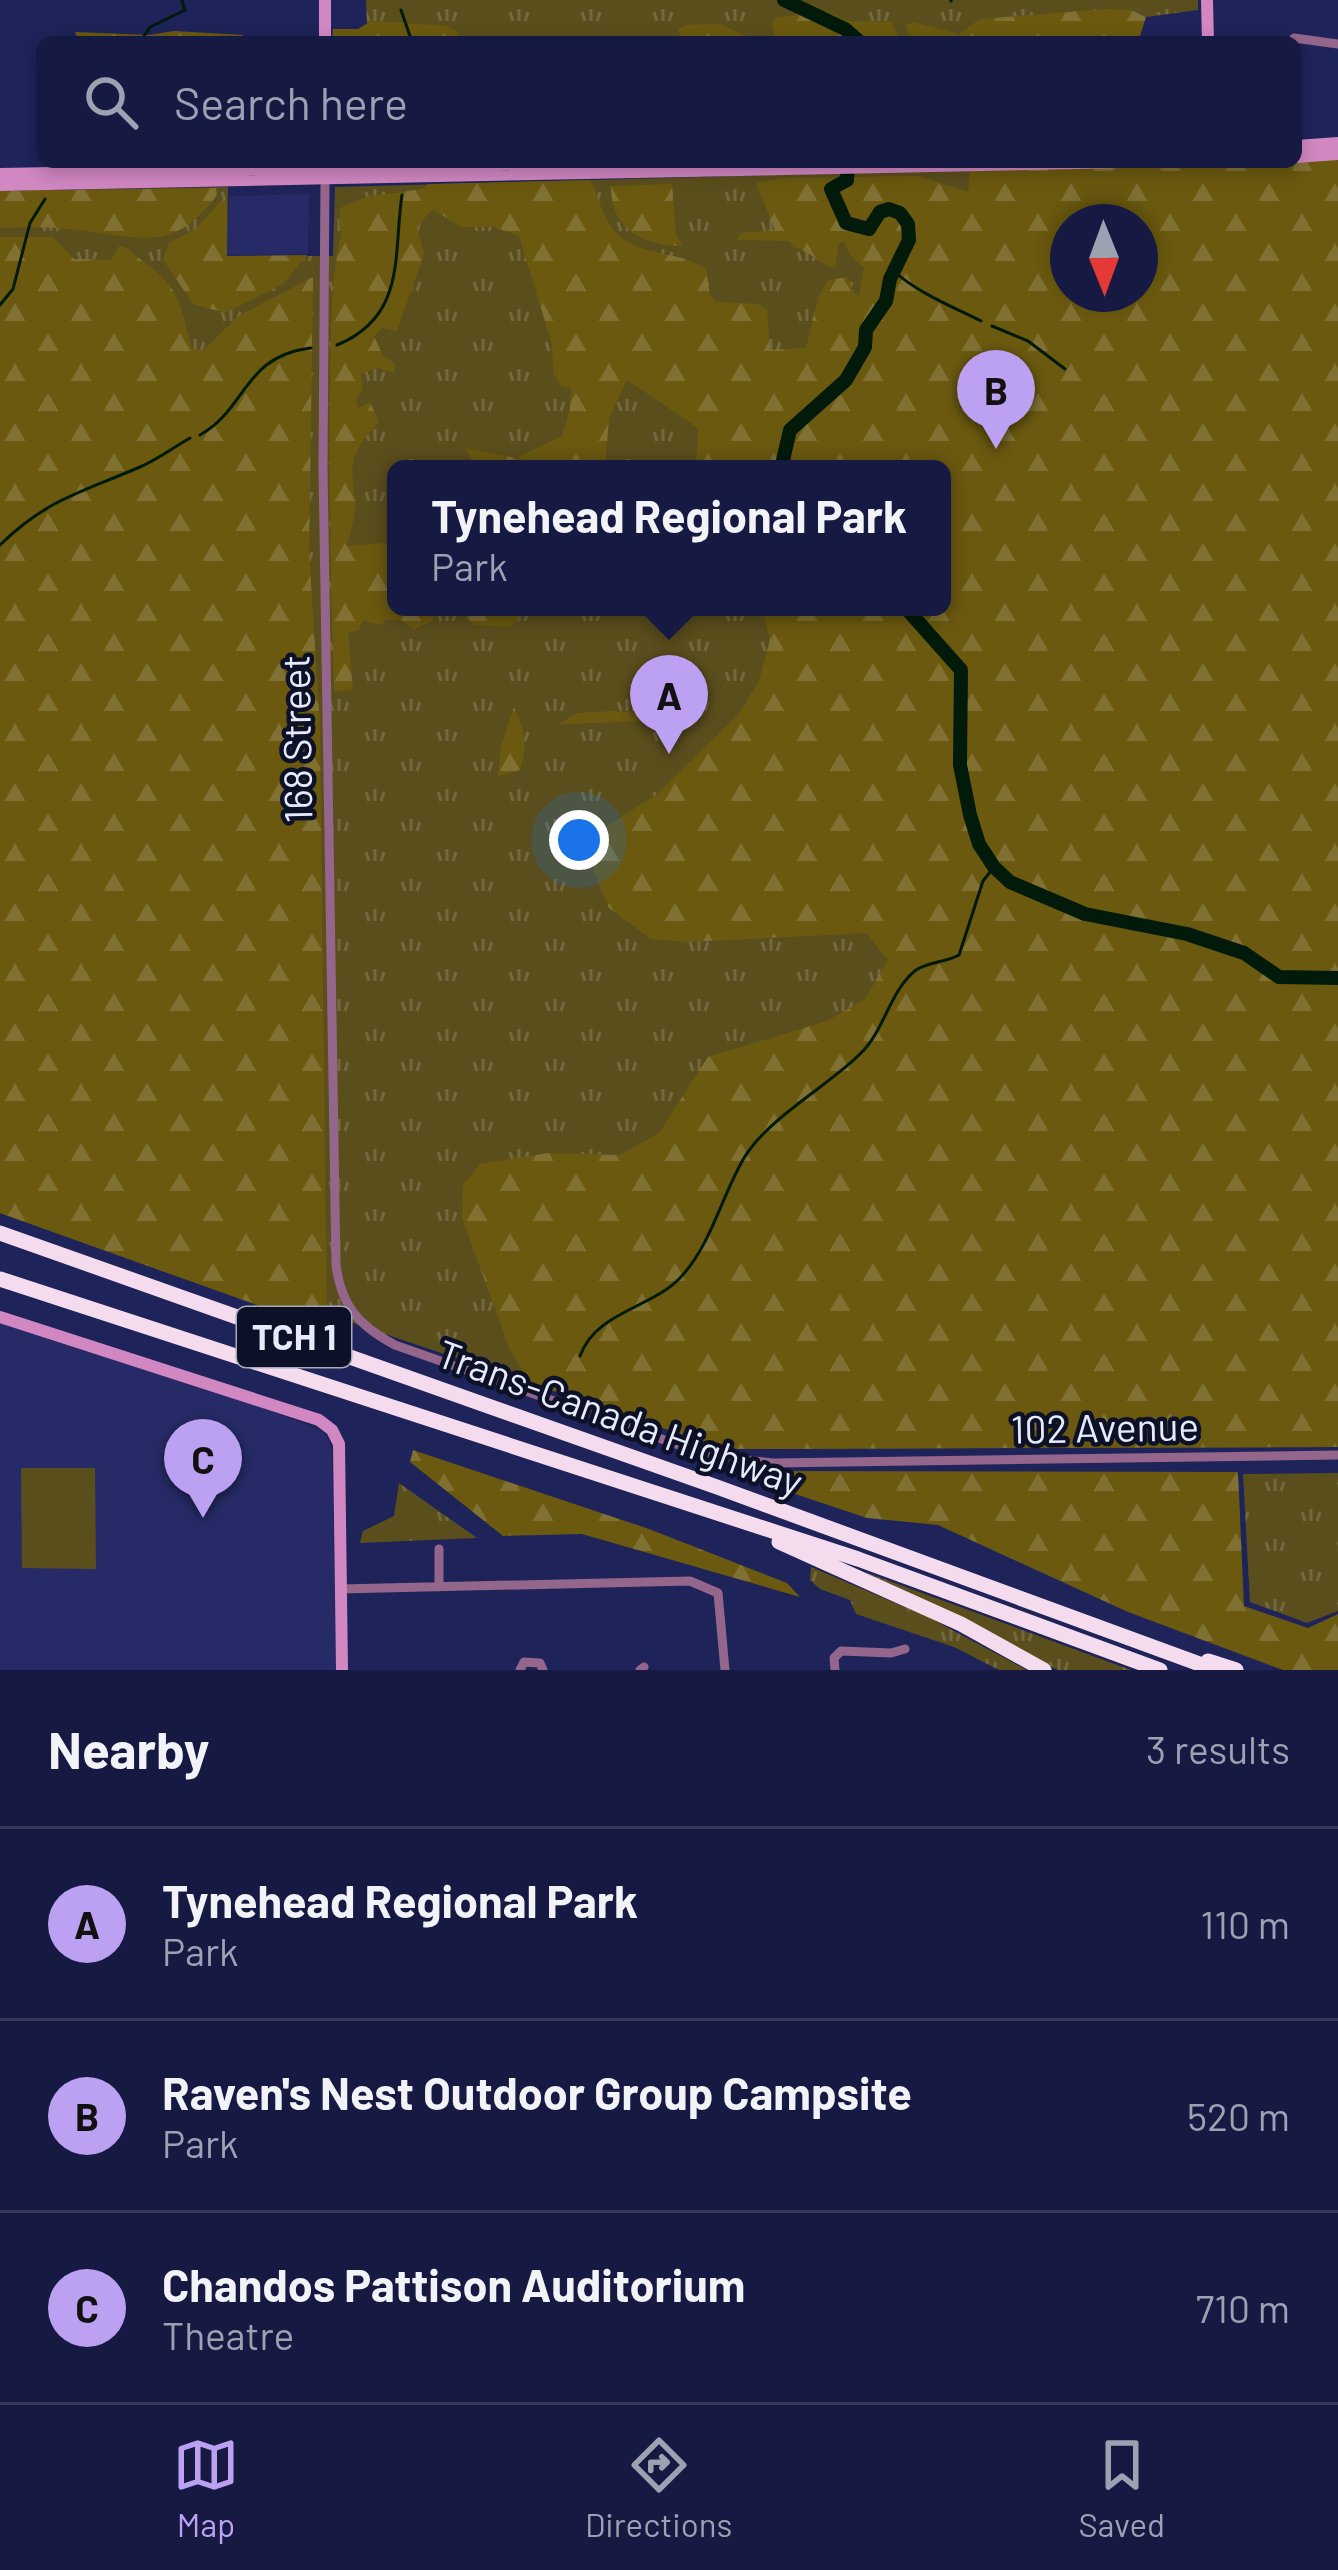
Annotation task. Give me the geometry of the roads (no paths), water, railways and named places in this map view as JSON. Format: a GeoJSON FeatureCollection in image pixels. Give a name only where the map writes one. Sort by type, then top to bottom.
{"type":"FeatureCollection","features":[{"type":"Feature","properties":{"kind":"highway","name":"Trans-Canada Highway"},"geometry":{"type":"LineString","coordinates":[[0,1233],[1216,1670]]}},
{"type":"Feature","properties":{"kind":"highway","name":"Trans-Canada Highway"},"geometry":{"type":"LineString","coordinates":[[0,1279],[711,1510],[1160,1670]]}},
{"type":"Feature","properties":{"kind":"highway"},"geometry":{"type":"LineString","coordinates":[[711,1510],[962,1624],[1044,1670]]}},
{"type":"Feature","properties":{"kind":"highway"},"geometry":{"type":"LineString","coordinates":[[1131,1637],[1236,1670]]}},
{"type":"Feature","properties":{"kind":"main road"},"geometry":{"type":"LineString","coordinates":[[325,0],[325,36]]}},
{"type":"Feature","properties":{"kind":"main road"},"geometry":{"type":"LineString","coordinates":[[1207,0],[1208,36]]}},
{"type":"Feature","properties":{"kind":"main road"},"geometry":{"type":"LineString","coordinates":[[1302,146],[1338,143]]}},
{"type":"Feature","properties":{"kind":"main road"},"geometry":{"type":"LineString","coordinates":[[1302,157],[1338,154]]}},
{"type":"Feature","properties":{"kind":"main road"},"geometry":{"type":"LineString","coordinates":[[0,184],[401,168]]}},
{"type":"Feature","properties":{"kind":"main road"},"geometry":{"type":"LineString","coordinates":[[0,174],[579,168]]}},
{"type":"Feature","properties":{"kind":"main road"},"geometry":{"type":"LineString","coordinates":[[0,1317],[319,1420],[332,1430],[339,1444],[342,1670]]}},
{"type":"Feature","properties":{"kind":"street"},"geometry":{"type":"LineString","coordinates":[[1302,39],[1338,44]]}},
{"type":"Feature","properties":{"kind":"street","name":"168 Street"},"geometry":{"type":"LineString","coordinates":[[324,170],[323,467],[335,1228],[338,1282],[350,1312]]}},
{"type":"Feature","properties":{"kind":"street","name":"102 Avenue"},"geometry":{"type":"LineString","coordinates":[[350,1312],[371,1332],[395,1345],[707,1455],[772,1463],[1338,1455]]}},
{"type":"Feature","properties":{"kind":"street"},"geometry":{"type":"LineString","coordinates":[[439,1549],[439,1587]]}},
{"type":"Feature","properties":{"kind":"street"},"geometry":{"type":"LineString","coordinates":[[340,1589],[681,1580],[716,1590],[725,1670]]}},
{"type":"Feature","properties":{"kind":"street"},"geometry":{"type":"LineString","coordinates":[[836,1670],[834,1658],[841,1651],[905,1649]]}},
{"type":"Feature","properties":{"kind":"street"},"geometry":{"type":"LineString","coordinates":[[520,1670],[524,1662],[538,1662],[543,1670]]}},
{"type":"Feature","properties":{"kind":"waterway"},"geometry":{"type":"LineString","coordinates":[[144,36],[150,27],[185,10],[182,0]]}},
{"type":"Feature","properties":{"kind":"waterway"},"geometry":{"type":"LineString","coordinates":[[784,0],[853,36]]}},
{"type":"Feature","properties":{"kind":"waterway"},"geometry":{"type":"LineString","coordinates":[[401,10],[410,36]]}},
{"type":"Feature","properties":{"kind":"waterway"},"geometry":{"type":"LineString","coordinates":[[783,460],[790,430],[846,380],[865,347],[866,330],[886,301],[890,279],[909,240],[908,224],[900,213],[889,209],[880,212],[869,229],[846,223],[831,189],[847,180],[848,168]]}},
{"type":"Feature","properties":{"kind":"waterway"},"geometry":{"type":"LineString","coordinates":[[337,345],[360,333],[386,300],[396,261],[402,195]]}},
{"type":"Feature","properties":{"kind":"waterway"},"geometry":{"type":"LineString","coordinates":[[0,305],[13,289],[30,223],[45,199]]}},
{"type":"Feature","properties":{"kind":"waterway"},"geometry":{"type":"LineString","coordinates":[[894,271],[981,321]]}},
{"type":"Feature","properties":{"kind":"waterway"},"geometry":{"type":"LineString","coordinates":[[992,326],[1028,341],[1065,369]]}},
{"type":"Feature","properties":{"kind":"waterway"},"geometry":{"type":"LineString","coordinates":[[200,435],[228,412],[272,361],[311,348]]}},
{"type":"Feature","properties":{"kind":"waterway"},"geometry":{"type":"LineString","coordinates":[[0,545],[50,507],[147,464],[190,438]]}},
{"type":"Feature","properties":{"kind":"waterway"},"geometry":{"type":"LineString","coordinates":[[913,616],[961,670],[960,765],[970,815],[979,844],[1010,882],[1085,914],[1187,934],[1244,953],[1279,977],[1338,978]]}},
{"type":"Feature","properties":{"kind":"waterway"},"geometry":{"type":"LineString","coordinates":[[580,1356],[610,1320],[679,1279],[699,1252],[754,1144],[860,1054],[907,978],[921,967],[959,955],[983,881],[994,867]]}},
{"type":"Feature","properties":{"kind":"place","name":"Raven's Nest Outdoor Group Campsite"},"geometry":{"type":"Point","coordinates":[996,449]}},
{"type":"Feature","properties":{"kind":"place","name":"Tynehead Regional Park"},"geometry":{"type":"Point","coordinates":[669,754]}},
{"type":"Feature","properties":{"kind":"place","name":"Chandos Pattison Auditorium"},"geometry":{"type":"Point","coordinates":[203,1518]}}]}
